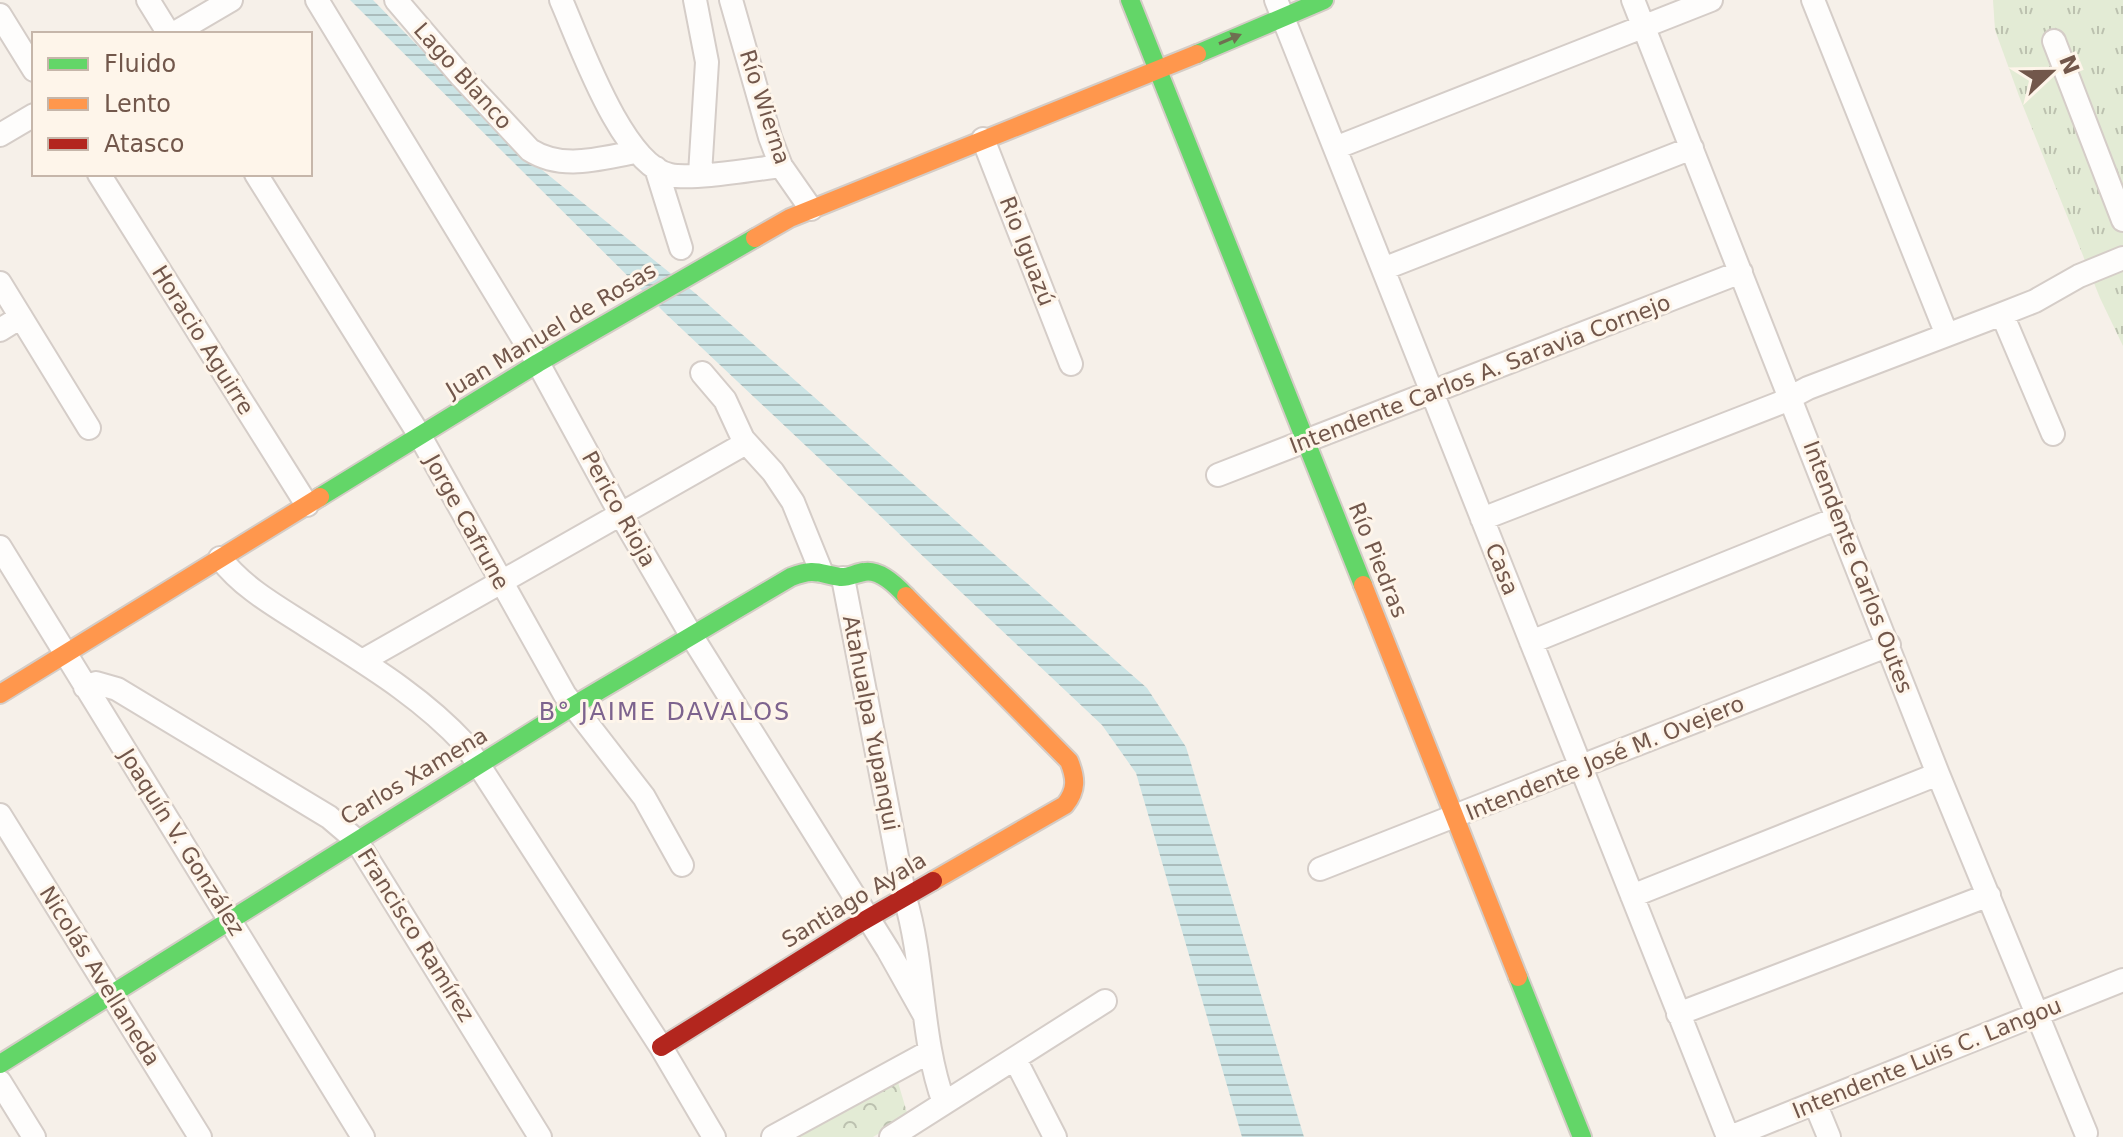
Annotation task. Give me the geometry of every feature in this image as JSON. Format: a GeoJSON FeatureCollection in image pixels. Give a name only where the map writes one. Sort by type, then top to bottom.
{"type":"FeatureCollection","features":[{"type":"Feature","properties":{"kind":"street"},"geometry":{"type":"LineString","coordinates":[[148,0],[170,32]]}},
{"type":"Feature","properties":{"kind":"street"},"geometry":{"type":"LineString","coordinates":[[175,32],[231,0]]}},
{"type":"Feature","properties":{"kind":"street","name":"Perico Rioja"},"geometry":{"type":"LineString","coordinates":[[317,0],[538,363],[691,635],[888,950],[925,1016]]}},
{"type":"Feature","properties":{"kind":"street","name":"Lago Blanco"},"geometry":{"type":"LineString","coordinates":[[396,0],[461,76],[530,150],[543,159],[586,161],[636,152]]}},
{"type":"Feature","properties":{"kind":"street"},"geometry":{"type":"LineString","coordinates":[[561,0],[614,117],[636,152],[656,168],[671,175],[781,166]]}},
{"type":"Feature","properties":{"kind":"street"},"geometry":{"type":"LineString","coordinates":[[695,0],[707,62],[700,174]]}},
{"type":"Feature","properties":{"kind":"street","name":"Río Wierna"},"geometry":{"type":"LineString","coordinates":[[731,0],[781,166],[811,209]]}},
{"type":"Feature","properties":{"kind":"street","name":"Río Piedras"},"geometry":{"type":"LineString","coordinates":[[1130,0],[1582,1137]]}},
{"type":"Feature","properties":{"kind":"street","name":"Juan Manuel de Rosas"},"geometry":{"type":"LineString","coordinates":[[0,694],[538,363],[811,209],[1159,70],[1280,8],[1324,0]]}},
{"type":"Feature","properties":{"kind":"street","name":"Intendente Carlos Outes"},"geometry":{"type":"LineString","coordinates":[[1633,0],[1938,774],[2086,1133]]}},
{"type":"Feature","properties":{"kind":"street"},"geometry":{"type":"LineString","coordinates":[[1335,148],[1711,0]]}},
{"type":"Feature","properties":{"kind":"street"},"geometry":{"type":"LineString","coordinates":[[1813,0],[1947,335]]}},
{"type":"Feature","properties":{"kind":"street","name":"Casa"},"geometry":{"type":"LineString","coordinates":[[1280,8],[1579,768],[1729,1137]]}},
{"type":"Feature","properties":{"kind":"street"},"geometry":{"type":"LineString","coordinates":[[0,15],[32,67]]}},
{"type":"Feature","properties":{"kind":"street"},"geometry":{"type":"LineString","coordinates":[[2054,41],[2123,220]]}},
{"type":"Feature","properties":{"kind":"street"},"geometry":{"type":"LineString","coordinates":[[0,135],[32,116]]}},
{"type":"Feature","properties":{"kind":"street","name":"Rio Iguazú"},"geometry":{"type":"LineString","coordinates":[[983,139],[1071,364]]}},
{"type":"Feature","properties":{"kind":"street"},"geometry":{"type":"LineString","coordinates":[[1383,269],[1692,148]]}},
{"type":"Feature","properties":{"kind":"street"},"geometry":{"type":"LineString","coordinates":[[656,168],[681,248]]}},
{"type":"Feature","properties":{"kind":"street","name":"Horacio Aguirre"},"geometry":{"type":"LineString","coordinates":[[100,176],[307,505]]}},
{"type":"Feature","properties":{"kind":"street","name":"Jorge Cafrune"},"geometry":{"type":"LineString","coordinates":[[257,176],[420,436],[501,585],[573,706],[644,797],[682,865]]}},
{"type":"Feature","properties":{"kind":"street"},"geometry":{"type":"LineString","coordinates":[[1482,519],[2035,301],[2079,276],[2123,258]]}},
{"type":"Feature","properties":{"kind":"street","name":"Intendente Carlos A. Saravia Cornejo"},"geometry":{"type":"LineString","coordinates":[[1218,475],[1741,272]]}},
{"type":"Feature","properties":{"kind":"street"},"geometry":{"type":"LineString","coordinates":[[0,283],[89,428]]}},
{"type":"Feature","properties":{"kind":"street"},"geometry":{"type":"LineString","coordinates":[[2002,314],[2053,434]]}},
{"type":"Feature","properties":{"kind":"street"},"geometry":{"type":"LineString","coordinates":[[0,330],[21,317]]}},
{"type":"Feature","properties":{"kind":"street"},"geometry":{"type":"LineString","coordinates":[[702,373],[725,400],[746,443],[773,472],[793,502],[821,571],[843,578]]}},
{"type":"Feature","properties":{"kind":"street"},"geometry":{"type":"LineString","coordinates":[[362,661],[501,585],[746,443]]}},
{"type":"Feature","properties":{"kind":"street"},"geometry":{"type":"LineString","coordinates":[[1531,642],[1838,518]]}},
{"type":"Feature","properties":{"kind":"street","name":"Joaquín V. González"},"geometry":{"type":"LineString","coordinates":[[0,547],[363,1137]]}},
{"type":"Feature","properties":{"kind":"street"},"geometry":{"type":"LineString","coordinates":[[220,558],[245,586],[409,693],[448,725],[480,765],[661,1047],[714,1137]]}},
{"type":"Feature","properties":{"kind":"street","name":"Carlos Xamena"},"geometry":{"type":"LineString","coordinates":[[0,1064],[356,840],[691,635],[791,577],[821,571]]}},
{"type":"Feature","properties":{"kind":"street","name":"Santiago Ayala"},"geometry":{"type":"LineString","coordinates":[[661,1047],[867,920],[1065,805],[1072,797],[1076,776],[1069,761],[900,589],[877,573],[867,571],[843,578]]}},
{"type":"Feature","properties":{"kind":"street","name":"Atahualpa Yupanqui"},"geometry":{"type":"LineString","coordinates":[[843,578],[914,931],[929,1052],[944,1103]]}},
{"type":"Feature","properties":{"kind":"street","name":"Intendente José M. Ovejero"},"geometry":{"type":"LineString","coordinates":[[1320,869],[1889,645]]}},
{"type":"Feature","properties":{"kind":"street","name":"Francisco Ramírez"},"geometry":{"type":"LineString","coordinates":[[85,687],[96,683],[117,689],[329,817],[356,840],[540,1137]]}},
{"type":"Feature","properties":{"kind":"street"},"geometry":{"type":"LineString","coordinates":[[1632,896],[1938,774]]}},
{"type":"Feature","properties":{"kind":"street","name":"Nicolás Avellaneda"},"geometry":{"type":"LineString","coordinates":[[0,815],[200,1137]]}},
{"type":"Feature","properties":{"kind":"street"},"geometry":{"type":"LineString","coordinates":[[1678,1014],[1989,895]]}},
{"type":"Feature","properties":{"kind":"street","name":"Intendente Luis C. Langou"},"geometry":{"type":"LineString","coordinates":[[1729,1137],[2123,980]]}},
{"type":"Feature","properties":{"kind":"street"},"geometry":{"type":"LineString","coordinates":[[891,1137],[1105,1001]]}},
{"type":"Feature","properties":{"kind":"street"},"geometry":{"type":"LineString","coordinates":[[773,1137],[929,1052]]}},
{"type":"Feature","properties":{"kind":"street"},"geometry":{"type":"LineString","coordinates":[[1015,1059],[1055,1137]]}},
{"type":"Feature","properties":{"kind":"street"},"geometry":{"type":"LineString","coordinates":[[0,1082],[34,1137]]}},
{"type":"Feature","properties":{"kind":"street"},"geometry":{"type":"LineString","coordinates":[[1815,1103],[1829,1137]]}},
{"type":"Feature","properties":{"kind":"green space"},"geometry":{"type":"Polygon","coordinates":[[[1993,0],[2123,0],[2123,346],[2100,298],[2019,96],[1995,30],[1993,0]]]}},
{"type":"Feature","properties":{"kind":"green space"},"geometry":{"type":"Polygon","coordinates":[[[897,1079],[908,1116],[873,1137],[792,1137],[897,1079]]]}},
{"type":"Feature","properties":{"kind":"water"},"geometry":{"type":"Polygon","coordinates":[[[350,0],[373,0],[526,157],[695,293],[1147,688],[1186,747],[1304,1137],[1242,1137],[1136,773],[1102,725],[666,314],[350,0]]]}},
{"type":"Feature","properties":{"kind":"traffic: fast"},"geometry":{"type":"LineString","coordinates":[[1130,0],[1363,585]]}},
{"type":"Feature","properties":{"kind":"traffic: fast"},"geometry":{"type":"LineString","coordinates":[[1197,54],[1324,0]]}},
{"type":"Feature","properties":{"kind":"traffic: fast"},"geometry":{"type":"LineString","coordinates":[[320,497],[538,363],[755,238]]}},
{"type":"Feature","properties":{"kind":"traffic: fast"},"geometry":{"type":"LineString","coordinates":[[0,1064],[573,706],[791,577],[811,572],[843,577],[870,572],[887,579],[906,596]]}},
{"type":"Feature","properties":{"kind":"traffic: fast"},"geometry":{"type":"LineString","coordinates":[[1518,977],[1582,1137]]}},
{"type":"Feature","properties":{"kind":"traffic: slow"},"geometry":{"type":"LineString","coordinates":[[755,238],[790,218],[1197,54]]}},
{"type":"Feature","properties":{"kind":"traffic: slow"},"geometry":{"type":"LineString","coordinates":[[0,694],[320,497]]}},
{"type":"Feature","properties":{"kind":"traffic: slow"},"geometry":{"type":"LineString","coordinates":[[1363,585],[1518,977]]}},
{"type":"Feature","properties":{"kind":"traffic: slow"},"geometry":{"type":"LineString","coordinates":[[906,596],[1069,761],[1074,778],[1072,794],[1065,805],[933,881]]}},
{"type":"Feature","properties":{"kind":"traffic: jam"},"geometry":{"type":"LineString","coordinates":[[661,1047],[853,927],[933,881]]}},
{"type":"Feature","properties":{"kind":"district","name":"B° JAIME DAVALOS"},"geometry":{"type":"Point","coordinates":[665,712]}}]}
